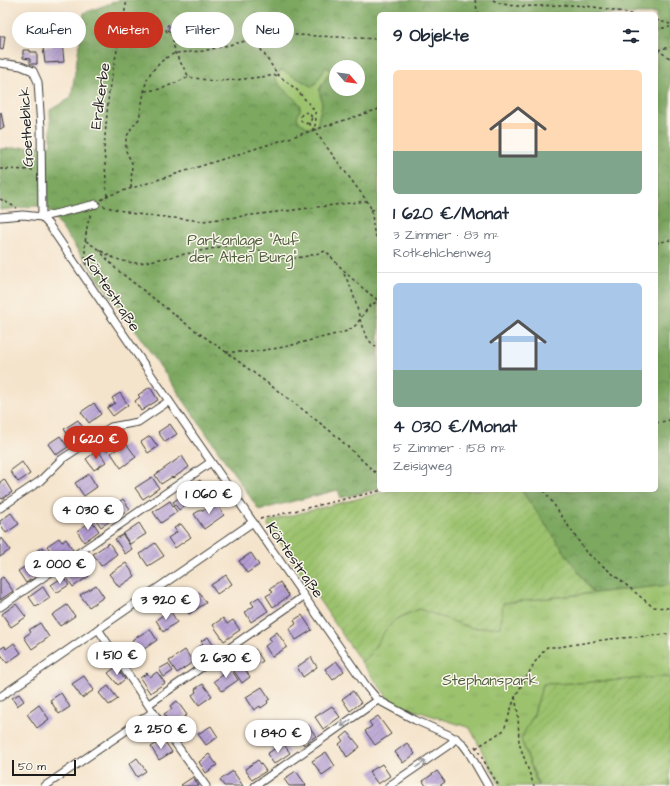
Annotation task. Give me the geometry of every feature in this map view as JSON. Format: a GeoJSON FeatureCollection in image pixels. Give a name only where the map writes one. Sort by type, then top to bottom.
{"type":"FeatureCollection","features":[{"type":"Feature","properties":{"kind":"street","name":"Goetheblick"},"geometry":{"type":"LineString","coordinates":[[0,64],[21,66],[33,71],[38,82],[42,128],[42,216]]}},
{"type":"Feature","properties":{"kind":"street"},"geometry":{"type":"LineString","coordinates":[[0,217],[23,215],[42,216],[96,204]]}},
{"type":"Feature","properties":{"kind":"street","name":"Körtestraße"},"geometry":{"type":"LineString","coordinates":[[42,216],[367,687],[378,700],[415,720],[456,738],[468,751],[488,786]]}},
{"type":"Feature","properties":{"kind":"street"},"geometry":{"type":"LineString","coordinates":[[0,508],[40,480],[62,459],[111,427],[138,422],[169,401]]}},
{"type":"Feature","properties":{"kind":"street"},"geometry":{"type":"LineString","coordinates":[[0,607],[211,462]]}},
{"type":"Feature","properties":{"kind":"street"},"geometry":{"type":"LineString","coordinates":[[0,697],[253,522]]}},
{"type":"Feature","properties":{"kind":"street"},"geometry":{"type":"LineString","coordinates":[[149,704],[304,596]]}},
{"type":"Feature","properties":{"kind":"street"},"geometry":{"type":"LineString","coordinates":[[98,629],[153,712],[206,786]]}},
{"type":"Feature","properties":{"kind":"street"},"geometry":{"type":"LineString","coordinates":[[255,786],[378,700]]}},
{"type":"Feature","properties":{"kind":"street"},"geometry":{"type":"LineString","coordinates":[[45,786],[153,712]]}},
{"type":"Feature","properties":{"kind":"street"},"geometry":{"type":"LineString","coordinates":[[389,786],[450,744],[456,738]]}},
{"type":"Feature","properties":{"kind":"path","name":"Erdkerbe"},"geometry":{"type":"LineString","coordinates":[[107,196],[104,148],[109,90],[128,0]]}},
{"type":"Feature","properties":{"kind":"path"},"geometry":{"type":"LineString","coordinates":[[475,0],[478,12]]}},
{"type":"Feature","properties":{"kind":"path"},"geometry":{"type":"LineString","coordinates":[[493,0],[499,4],[527,6],[569,5],[612,9],[623,12]]}},
{"type":"Feature","properties":{"kind":"path"},"geometry":{"type":"LineString","coordinates":[[658,21],[670,24]]}},
{"type":"Feature","properties":{"kind":"path"},"geometry":{"type":"LineString","coordinates":[[169,24],[175,26],[176,30],[172,34],[168,33],[166,30],[169,24]]}},
{"type":"Feature","properties":{"kind":"path"},"geometry":{"type":"LineString","coordinates":[[658,29],[670,27]]}},
{"type":"Feature","properties":{"kind":"path"},"geometry":{"type":"LineString","coordinates":[[294,35],[377,39]]}},
{"type":"Feature","properties":{"kind":"path"},"geometry":{"type":"LineString","coordinates":[[132,188],[132,162],[126,151],[126,138],[132,127],[139,119],[146,82],[151,72],[164,59],[175,53],[202,51],[242,41]]}},
{"type":"Feature","properties":{"kind":"path"},"geometry":{"type":"LineString","coordinates":[[658,50],[670,47]]}},
{"type":"Feature","properties":{"kind":"path"},"geometry":{"type":"LineString","coordinates":[[174,48],[175,53],[189,77]]}},
{"type":"Feature","properties":{"kind":"path"},"geometry":{"type":"LineString","coordinates":[[260,48],[278,75],[297,90],[315,111],[316,121],[314,130]]}},
{"type":"Feature","properties":{"kind":"path"},"geometry":{"type":"LineString","coordinates":[[658,51],[670,58]]}},
{"type":"Feature","properties":{"kind":"path"},"geometry":{"type":"LineString","coordinates":[[144,92],[161,89],[189,77],[220,81],[278,75]]}},
{"type":"Feature","properties":{"kind":"path"},"geometry":{"type":"LineString","coordinates":[[86,266],[85,255],[88,219],[96,204],[107,196],[377,110]]}},
{"type":"Feature","properties":{"kind":"path"},"geometry":{"type":"LineString","coordinates":[[308,112],[311,115],[311,120],[309,122],[306,124],[301,121],[300,116],[303,113],[308,112]]}},
{"type":"Feature","properties":{"kind":"path"},"geometry":{"type":"LineString","coordinates":[[309,122],[367,200],[371,210],[377,238]]}},
{"type":"Feature","properties":{"kind":"path"},"geometry":{"type":"LineString","coordinates":[[0,169],[41,171]]}},
{"type":"Feature","properties":{"kind":"path"},"geometry":{"type":"LineString","coordinates":[[96,204],[135,214],[203,221],[367,200]]}},
{"type":"Feature","properties":{"kind":"path"},"geometry":{"type":"LineString","coordinates":[[371,210],[377,209]]}},
{"type":"Feature","properties":{"kind":"path"},"geometry":{"type":"LineString","coordinates":[[658,243],[670,240]]}},
{"type":"Feature","properties":{"kind":"path"},"geometry":{"type":"LineString","coordinates":[[86,241],[111,257],[128,263],[140,263],[230,245],[253,248],[274,256],[290,259],[326,251],[344,272],[362,289],[377,300]]}},
{"type":"Feature","properties":{"kind":"path"},"geometry":{"type":"LineString","coordinates":[[98,249],[116,269],[159,304],[312,417],[377,474]]}},
{"type":"Feature","properties":{"kind":"path"},"geometry":{"type":"LineString","coordinates":[[344,272],[353,294],[363,330],[369,342],[377,348]]}},
{"type":"Feature","properties":{"kind":"path"},"geometry":{"type":"LineString","coordinates":[[226,352],[253,352],[284,347],[348,331],[356,325],[370,305],[377,302]]}},
{"type":"Feature","properties":{"kind":"path"},"geometry":{"type":"LineString","coordinates":[[658,423],[670,420]]}},
{"type":"Feature","properties":{"kind":"path"},"geometry":{"type":"LineString","coordinates":[[253,522],[260,519],[377,491]]}},
{"type":"Feature","properties":{"kind":"path"},"geometry":{"type":"LineString","coordinates":[[545,492],[586,552],[653,607],[670,608]]}},
{"type":"Feature","properties":{"kind":"path"},"geometry":{"type":"LineString","coordinates":[[476,748],[504,730],[515,697],[535,662],[547,647],[558,647],[609,639],[662,635],[670,633]]}},
{"type":"Feature","properties":{"kind":"path"},"geometry":{"type":"LineString","coordinates":[[515,697],[518,712],[520,743],[534,786]]}},
{"type":"Feature","properties":{"kind":"path"},"geometry":{"type":"LineString","coordinates":[[472,744],[476,748],[499,786]]}},
{"type":"Feature","properties":{"kind":"green space","name":"Parkanlage \"Auf der Alten Burg\""},"geometry":{"type":"Polygon","coordinates":[[[119,0],[670,0],[670,585],[593,593],[522,492],[658,492],[658,12],[377,12],[377,489],[341,498],[338,490],[259,510],[135,330],[45,205],[0,210],[0,149],[51,145],[50,110],[71,98],[79,48],[86,48],[86,12],[119,0]]]}},
{"type":"Feature","properties":{"kind":"green space"},"geometry":{"type":"Polygon","coordinates":[[[327,67],[329,68],[329,73],[319,90],[322,104],[317,126],[309,128],[299,122],[297,117],[300,110],[300,104],[282,88],[275,78],[282,70],[297,77],[327,67]]]}},
{"type":"Feature","properties":{"kind":"green space"},"geometry":{"type":"Polygon","coordinates":[[[383,492],[522,492],[593,593],[503,603],[501,627],[472,628],[419,609],[396,619],[386,629],[370,655],[361,662],[268,525],[269,521],[383,492]]]}},
{"type":"Feature","properties":{"kind":"green space","name":"Stephanspark"},"geometry":{"type":"Polygon","coordinates":[[[670,585],[670,678],[661,677],[543,684],[534,714],[521,739],[538,786],[500,786],[470,728],[392,703],[361,662],[370,655],[386,629],[396,619],[419,609],[472,628],[501,627],[503,603],[670,585]]]}},
{"type":"Feature","properties":{"kind":"green space"},"geometry":{"type":"Polygon","coordinates":[[[661,677],[670,678],[670,786],[539,786],[521,739],[534,714],[543,684],[661,677]]]}},
{"type":"Feature","properties":{"kind":"building"},"geometry":{"type":"Polygon","coordinates":[[[171,26],[171,32],[168,29],[171,26]]]}},
{"type":"Feature","properties":{"kind":"building"},"geometry":{"type":"Polygon","coordinates":[[[0,36],[5,36],[3,50],[0,49],[0,36]]]}},
{"type":"Feature","properties":{"kind":"building"},"geometry":{"type":"Polygon","coordinates":[[[43,48],[63,48],[64,62],[45,63],[43,48]]]}},
{"type":"Feature","properties":{"kind":"building"},"geometry":{"type":"Polygon","coordinates":[[[23,50],[37,52],[37,64],[30,64],[30,59],[23,58],[23,50]]]}},
{"type":"Feature","properties":{"kind":"building"},"geometry":{"type":"Polygon","coordinates":[[[1,112],[4,128],[0,129],[0,113],[1,112]]]}},
{"type":"Feature","properties":{"kind":"building"},"geometry":{"type":"Polygon","coordinates":[[[150,387],[158,400],[141,411],[135,401],[140,397],[138,395],[150,387]]]}},
{"type":"Feature","properties":{"kind":"building"},"geometry":{"type":"Polygon","coordinates":[[[120,393],[128,405],[113,416],[107,408],[115,403],[112,398],[120,393]]]}},
{"type":"Feature","properties":{"kind":"building"},"geometry":{"type":"Polygon","coordinates":[[[94,403],[101,414],[89,423],[81,412],[94,403]]]}},
{"type":"Feature","properties":{"kind":"building"},"geometry":{"type":"Polygon","coordinates":[[[78,420],[86,432],[72,442],[64,429],[78,420]]]}},
{"type":"Feature","properties":{"kind":"building"},"geometry":{"type":"Polygon","coordinates":[[[170,424],[177,434],[165,442],[158,432],[170,424]]]}},
{"type":"Feature","properties":{"kind":"building"},"geometry":{"type":"Polygon","coordinates":[[[60,436],[68,447],[56,455],[48,444],[60,436]]]}},
{"type":"Feature","properties":{"kind":"building"},"geometry":{"type":"Polygon","coordinates":[[[150,436],[158,447],[148,453],[141,442],[150,436]]]}},
{"type":"Feature","properties":{"kind":"building"},"geometry":{"type":"Polygon","coordinates":[[[108,441],[112,447],[106,451],[102,445],[108,441]]]}},
{"type":"Feature","properties":{"kind":"building"},"geometry":{"type":"Polygon","coordinates":[[[126,443],[136,457],[121,468],[111,453],[126,443]]]}},
{"type":"Feature","properties":{"kind":"building"},"geometry":{"type":"Polygon","coordinates":[[[98,450],[106,462],[94,470],[86,459],[98,450]]]}},
{"type":"Feature","properties":{"kind":"building"},"geometry":{"type":"Polygon","coordinates":[[[182,456],[189,467],[161,484],[155,475],[182,456]]]}},
{"type":"Feature","properties":{"kind":"building"},"geometry":{"type":"Polygon","coordinates":[[[22,462],[30,474],[18,482],[10,471],[22,462]]]}},
{"type":"Feature","properties":{"kind":"building"},"geometry":{"type":"Polygon","coordinates":[[[89,474],[97,487],[84,496],[75,483],[89,474]]]}},
{"type":"Feature","properties":{"kind":"building"},"geometry":{"type":"Polygon","coordinates":[[[152,477],[159,488],[143,499],[135,488],[152,477]]]}},
{"type":"Feature","properties":{"kind":"building"},"geometry":{"type":"Polygon","coordinates":[[[4,479],[12,492],[2,499],[0,497],[0,482],[4,479]]]}},
{"type":"Feature","properties":{"kind":"building"},"geometry":{"type":"Polygon","coordinates":[[[200,480],[208,491],[192,502],[184,491],[200,480]]]}},
{"type":"Feature","properties":{"kind":"building"},"geometry":{"type":"Polygon","coordinates":[[[183,495],[188,503],[179,510],[173,502],[183,495]]]}},
{"type":"Feature","properties":{"kind":"building"},"geometry":{"type":"Polygon","coordinates":[[[123,499],[130,509],[114,520],[107,510],[123,499]]]}},
{"type":"Feature","properties":{"kind":"building"},"geometry":{"type":"Polygon","coordinates":[[[170,501],[177,512],[161,523],[153,512],[170,501]]]}},
{"type":"Feature","properties":{"kind":"building"},"geometry":{"type":"Polygon","coordinates":[[[216,502],[224,515],[204,529],[194,514],[202,509],[203,511],[216,502]]]}},
{"type":"Feature","properties":{"kind":"building"},"geometry":{"type":"Polygon","coordinates":[[[99,505],[110,521],[101,527],[90,511],[99,505]]]}},
{"type":"Feature","properties":{"kind":"building"},"geometry":{"type":"Polygon","coordinates":[[[11,513],[19,524],[6,533],[0,521],[11,513]]]}},
{"type":"Feature","properties":{"kind":"building"},"geometry":{"type":"Polygon","coordinates":[[[92,521],[99,531],[84,542],[77,531],[92,521]]]}},
{"type":"Feature","properties":{"kind":"building"},"geometry":{"type":"Polygon","coordinates":[[[139,523],[146,534],[130,544],[123,534],[139,523]]]}},
{"type":"Feature","properties":{"kind":"building"},"geometry":{"type":"Polygon","coordinates":[[[181,524],[191,537],[175,548],[168,538],[177,532],[174,528],[181,524]]]}},
{"type":"Feature","properties":{"kind":"building"},"geometry":{"type":"Polygon","coordinates":[[[123,535],[132,549],[125,554],[115,539],[123,535]]]}},
{"type":"Feature","properties":{"kind":"building"},"geometry":{"type":"Polygon","coordinates":[[[2,538],[10,550],[0,557],[0,539],[2,538]]]}},
{"type":"Feature","properties":{"kind":"building"},"geometry":{"type":"Polygon","coordinates":[[[59,538],[62,542],[66,539],[73,550],[57,561],[47,546],[59,538]]]}},
{"type":"Feature","properties":{"kind":"building"},"geometry":{"type":"Polygon","coordinates":[[[109,543],[117,554],[101,566],[93,554],[109,543]]]}},
{"type":"Feature","properties":{"kind":"building"},"geometry":{"type":"Polygon","coordinates":[[[155,543],[164,556],[148,566],[140,554],[155,543]]]}},
{"type":"Feature","properties":{"kind":"building"},"geometry":{"type":"Polygon","coordinates":[[[42,547],[50,559],[40,566],[32,554],[42,547]]]}},
{"type":"Feature","properties":{"kind":"building"},"geometry":{"type":"Polygon","coordinates":[[[251,553],[259,565],[247,573],[239,561],[251,553]]]}},
{"type":"Feature","properties":{"kind":"building"},"geometry":{"type":"Polygon","coordinates":[[[35,560],[42,571],[26,583],[18,571],[35,560]]]}},
{"type":"Feature","properties":{"kind":"building"},"geometry":{"type":"Polygon","coordinates":[[[126,563],[135,576],[119,587],[109,574],[126,563]]]}},
{"type":"Feature","properties":{"kind":"building"},"geometry":{"type":"Polygon","coordinates":[[[81,564],[89,576],[73,587],[65,575],[81,564]]]}},
{"type":"Feature","properties":{"kind":"building"},"geometry":{"type":"Polygon","coordinates":[[[226,575],[232,584],[217,594],[211,585],[226,575]]]}},
{"type":"Feature","properties":{"kind":"building"},"geometry":{"type":"Polygon","coordinates":[[[3,577],[13,591],[0,600],[0,579],[3,577]]]}},
{"type":"Feature","properties":{"kind":"building"},"geometry":{"type":"Polygon","coordinates":[[[63,577],[69,585],[56,593],[51,585],[63,577]]]}},
{"type":"Feature","properties":{"kind":"building"},"geometry":{"type":"Polygon","coordinates":[[[280,582],[289,596],[273,607],[266,596],[273,592],[270,589],[280,582]]]}},
{"type":"Feature","properties":{"kind":"building"},"geometry":{"type":"Polygon","coordinates":[[[96,585],[104,597],[89,607],[80,595],[96,585]]]}},
{"type":"Feature","properties":{"kind":"building"},"geometry":{"type":"Polygon","coordinates":[[[43,587],[50,598],[36,607],[29,597],[43,587]]]}},
{"type":"Feature","properties":{"kind":"building"},"geometry":{"type":"Polygon","coordinates":[[[199,592],[206,603],[189,614],[182,603],[199,592]]]}},
{"type":"Feature","properties":{"kind":"building"},"geometry":{"type":"Polygon","coordinates":[[[259,597],[268,611],[251,622],[245,612],[254,606],[251,602],[259,597]]]}},
{"type":"Feature","properties":{"kind":"building"},"geometry":{"type":"Polygon","coordinates":[[[16,604],[26,617],[11,627],[2,614],[16,604]]]}},
{"type":"Feature","properties":{"kind":"building"},"geometry":{"type":"Polygon","coordinates":[[[67,605],[75,616],[60,626],[52,615],[67,605]]]}},
{"type":"Feature","properties":{"kind":"building"},"geometry":{"type":"Polygon","coordinates":[[[170,610],[177,622],[163,632],[156,620],[170,610]]]}},
{"type":"Feature","properties":{"kind":"building"},"geometry":{"type":"Polygon","coordinates":[[[302,615],[312,630],[296,640],[289,629],[296,624],[294,620],[302,615]]]}},
{"type":"Feature","properties":{"kind":"building"},"geometry":{"type":"Polygon","coordinates":[[[223,618],[227,624],[233,620],[240,630],[224,641],[213,625],[223,618]]]}},
{"type":"Feature","properties":{"kind":"building"},"geometry":{"type":"Polygon","coordinates":[[[40,623],[49,637],[32,649],[24,637],[31,632],[29,630],[40,623]]]}},
{"type":"Feature","properties":{"kind":"building"},"geometry":{"type":"Polygon","coordinates":[[[150,629],[157,640],[140,652],[132,640],[150,629]]]}},
{"type":"Feature","properties":{"kind":"building"},"geometry":{"type":"Polygon","coordinates":[[[277,632],[287,647],[272,657],[265,646],[272,641],[269,638],[277,632]]]}},
{"type":"Feature","properties":{"kind":"building"},"geometry":{"type":"Polygon","coordinates":[[[208,637],[215,648],[202,657],[196,649],[203,644],[201,641],[208,637]]]}},
{"type":"Feature","properties":{"kind":"building"},"geometry":{"type":"Polygon","coordinates":[[[14,643],[21,653],[7,663],[0,653],[0,649],[5,646],[6,649],[14,643]]]}},
{"type":"Feature","properties":{"kind":"building"},"geometry":{"type":"Polygon","coordinates":[[[255,649],[263,661],[249,670],[241,658],[255,649]]]}},
{"type":"Feature","properties":{"kind":"building"},"geometry":{"type":"Polygon","coordinates":[[[185,650],[193,662],[177,673],[169,661],[185,650]]]}},
{"type":"Feature","properties":{"kind":"building"},"geometry":{"type":"Polygon","coordinates":[[[311,657],[317,667],[303,677],[297,667],[311,657]]]}},
{"type":"Feature","properties":{"kind":"building"},"geometry":{"type":"Polygon","coordinates":[[[336,661],[344,671],[333,680],[325,669],[336,661]]]}},
{"type":"Feature","properties":{"kind":"building"},"geometry":{"type":"Polygon","coordinates":[[[168,664],[173,671],[164,677],[159,669],[168,664]]]}},
{"type":"Feature","properties":{"kind":"building"},"geometry":{"type":"Polygon","coordinates":[[[242,665],[250,677],[242,683],[234,671],[242,665]]]}},
{"type":"Feature","properties":{"kind":"building"},"geometry":{"type":"Polygon","coordinates":[[[229,666],[238,680],[222,691],[214,681],[223,675],[221,671],[229,666]]]}},
{"type":"Feature","properties":{"kind":"building"},"geometry":{"type":"Polygon","coordinates":[[[116,667],[125,679],[118,685],[108,673],[116,667]]]}},
{"type":"Feature","properties":{"kind":"building"},"geometry":{"type":"Polygon","coordinates":[[[157,672],[165,683],[150,693],[140,678],[147,673],[150,677],[157,672]]]}},
{"type":"Feature","properties":{"kind":"building"},"geometry":{"type":"Polygon","coordinates":[[[84,676],[94,690],[82,698],[72,684],[84,676]]]}},
{"type":"Feature","properties":{"kind":"building"},"geometry":{"type":"Polygon","coordinates":[[[203,684],[212,696],[199,705],[192,695],[196,692],[195,689],[203,684]]]}},
{"type":"Feature","properties":{"kind":"building"},"geometry":{"type":"Polygon","coordinates":[[[108,686],[118,699],[109,705],[99,693],[108,686]]]}},
{"type":"Feature","properties":{"kind":"building"},"geometry":{"type":"Polygon","coordinates":[[[262,687],[270,699],[267,701],[268,703],[261,708],[260,706],[254,710],[246,697],[262,687]]]}},
{"type":"Feature","properties":{"kind":"building"},"geometry":{"type":"Polygon","coordinates":[[[353,691],[361,703],[350,711],[342,699],[353,691]]]}},
{"type":"Feature","properties":{"kind":"building"},"geometry":{"type":"Polygon","coordinates":[[[61,693],[70,707],[59,714],[50,700],[61,693]]]}},
{"type":"Feature","properties":{"kind":"building"},"geometry":{"type":"Polygon","coordinates":[[[19,694],[24,701],[17,706],[12,698],[19,694]]]}},
{"type":"Feature","properties":{"kind":"building"},"geometry":{"type":"Polygon","coordinates":[[[177,701],[187,715],[171,725],[164,714],[172,709],[170,706],[177,701]]]}},
{"type":"Feature","properties":{"kind":"building"},"geometry":{"type":"Polygon","coordinates":[[[39,705],[49,719],[37,728],[27,714],[39,705]]]}},
{"type":"Feature","properties":{"kind":"building"},"geometry":{"type":"Polygon","coordinates":[[[332,706],[340,717],[323,729],[315,717],[332,706]]]}},
{"type":"Feature","properties":{"kind":"building"},"geometry":{"type":"Polygon","coordinates":[[[378,716],[391,734],[375,745],[365,731],[372,726],[369,722],[378,716]]]}},
{"type":"Feature","properties":{"kind":"building"},"geometry":{"type":"Polygon","coordinates":[[[308,725],[316,736],[304,745],[296,733],[308,725]]]}},
{"type":"Feature","properties":{"kind":"building"},"geometry":{"type":"Polygon","coordinates":[[[211,726],[218,737],[206,745],[198,734],[211,726]]]}},
{"type":"Feature","properties":{"kind":"building"},"geometry":{"type":"Polygon","coordinates":[[[348,732],[360,747],[347,757],[339,744],[343,741],[341,738],[348,732]]]}},
{"type":"Feature","properties":{"kind":"building"},"geometry":{"type":"Polygon","coordinates":[[[163,739],[172,752],[159,760],[151,747],[163,739]]]}},
{"type":"Feature","properties":{"kind":"building"},"geometry":{"type":"Polygon","coordinates":[[[283,743],[290,753],[274,764],[267,754],[283,743]]]}},
{"type":"Feature","properties":{"kind":"building"},"geometry":{"type":"Polygon","coordinates":[[[407,743],[415,754],[403,763],[395,752],[407,743]]]}},
{"type":"Feature","properties":{"kind":"building"},"geometry":{"type":"Polygon","coordinates":[[[326,752],[335,766],[322,775],[312,761],[326,752]]]}},
{"type":"Feature","properties":{"kind":"building"},"geometry":{"type":"Polygon","coordinates":[[[209,754],[217,765],[206,773],[199,762],[209,754]]]}},
{"type":"Feature","properties":{"kind":"building"},"geometry":{"type":"Polygon","coordinates":[[[137,758],[146,771],[137,777],[129,764],[137,758]]]}},
{"type":"Feature","properties":{"kind":"building"},"geometry":{"type":"Polygon","coordinates":[[[258,760],[266,771],[252,780],[245,769],[258,760]]]}},
{"type":"Feature","properties":{"kind":"building"},"geometry":{"type":"Polygon","coordinates":[[[382,764],[390,776],[378,784],[369,772],[382,764]]]}},
{"type":"Feature","properties":{"kind":"building"},"geometry":{"type":"Polygon","coordinates":[[[233,771],[243,786],[224,786],[220,780],[233,771]]]}},
{"type":"Feature","properties":{"kind":"building"},"geometry":{"type":"Polygon","coordinates":[[[296,771],[306,785],[305,786],[289,786],[284,779],[296,771]]]}},
{"type":"Feature","properties":{"kind":"building"},"geometry":{"type":"Polygon","coordinates":[[[437,771],[445,782],[439,786],[426,786],[423,781],[437,771]]]}},
{"type":"Feature","properties":{"kind":"building"},"geometry":{"type":"Polygon","coordinates":[[[193,777],[199,786],[181,785],[193,777]]]}}]}
